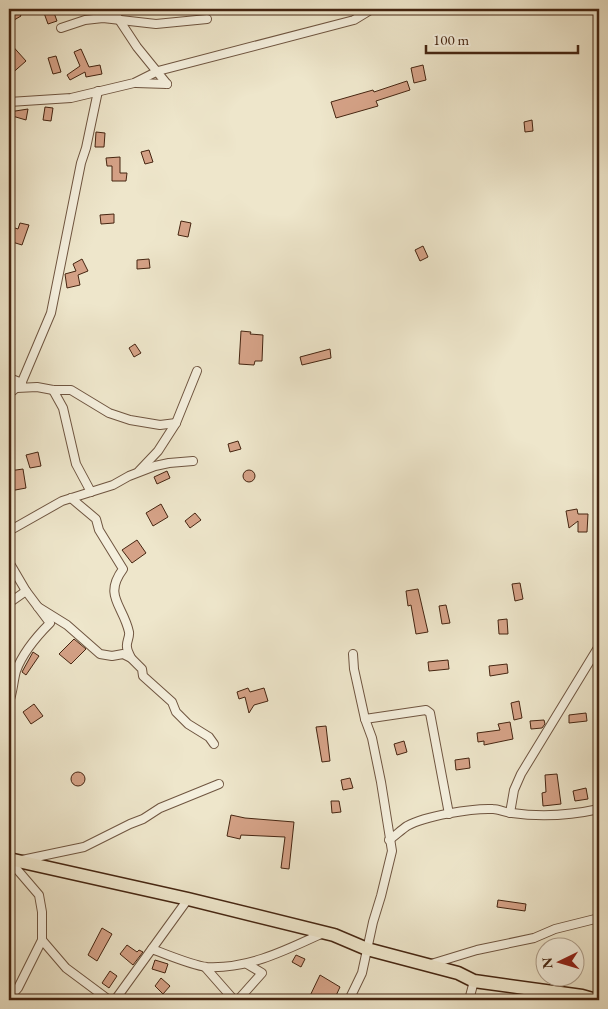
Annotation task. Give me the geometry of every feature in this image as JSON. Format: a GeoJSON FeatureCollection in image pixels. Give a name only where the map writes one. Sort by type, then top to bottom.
{"type":"FeatureCollection","features":[{"type":"Feature","properties":{"kind":"main road"},"geometry":{"type":"LineString","coordinates":[[12,860],[188,899],[334,935],[367,949],[427,966],[458,972],[474,980],[596,1000]]}},
{"type":"Feature","properties":{"kind":"street"},"geometry":{"type":"LineString","coordinates":[[112,9],[122,21],[137,47],[167,84],[134,83]]}},
{"type":"Feature","properties":{"kind":"street"},"geometry":{"type":"LineString","coordinates":[[9,93],[12,102],[71,98],[134,83],[156,72],[238,49],[354,20],[372,9]]}},
{"type":"Feature","properties":{"kind":"street"},"geometry":{"type":"LineString","coordinates":[[61,28],[85,20],[103,18],[156,24],[207,19]]}},
{"type":"Feature","properties":{"kind":"street"},"geometry":{"type":"LineString","coordinates":[[9,394],[20,386],[51,313],[81,163],[98,91]]}},
{"type":"Feature","properties":{"kind":"street"},"geometry":{"type":"LineString","coordinates":[[138,473],[158,451],[176,423],[197,371]]}},
{"type":"Feature","properties":{"kind":"street"},"geometry":{"type":"LineString","coordinates":[[9,378],[20,386],[70,390],[109,413],[130,420],[160,425],[176,423]]}},
{"type":"Feature","properties":{"kind":"street"},"geometry":{"type":"LineString","coordinates":[[53,390],[63,408],[76,464],[91,492]]}},
{"type":"Feature","properties":{"kind":"street"},"geometry":{"type":"LineString","coordinates":[[9,531],[56,504],[71,498],[113,485],[138,473],[169,463],[193,461]]}},
{"type":"Feature","properties":{"kind":"street"},"geometry":{"type":"LineString","coordinates":[[71,498],[96,519],[99,530],[123,570],[116,580],[114,590],[129,634],[126,646],[131,658]]}},
{"type":"Feature","properties":{"kind":"street"},"geometry":{"type":"LineString","coordinates":[[9,562],[26,591],[50,623],[34,638],[20,663],[9,702]]}},
{"type":"Feature","properties":{"kind":"street"},"geometry":{"type":"LineString","coordinates":[[9,602],[26,591]]}},
{"type":"Feature","properties":{"kind":"street"},"geometry":{"type":"LineString","coordinates":[[38,607],[67,625],[100,654],[112,656],[123,654],[131,658],[142,669],[143,676],[172,702],[176,712],[188,724],[209,737],[214,744]]}},
{"type":"Feature","properties":{"kind":"street"},"geometry":{"type":"LineString","coordinates":[[510,813],[514,790],[521,774],[599,646]]}},
{"type":"Feature","properties":{"kind":"street"},"geometry":{"type":"LineString","coordinates":[[350,1000],[362,973],[392,851],[381,782],[354,669],[353,654]]}},
{"type":"Feature","properties":{"kind":"street"},"geometry":{"type":"LineString","coordinates":[[365,719],[426,710],[430,713],[449,814]]}},
{"type":"Feature","properties":{"kind":"street"},"geometry":{"type":"LineString","coordinates":[[9,998],[18,988],[42,940],[42,912],[39,894],[12,860],[84,847],[143,819],[181,798],[219,784]]}},
{"type":"Feature","properties":{"kind":"street"},"geometry":{"type":"LineString","coordinates":[[389,840],[408,826],[422,820],[449,814],[494,809],[510,813],[533,815],[579,813],[599,808]]}},
{"type":"Feature","properties":{"kind":"street"},"geometry":{"type":"LineString","coordinates":[[115,1000],[188,899]]}},
{"type":"Feature","properties":{"kind":"street"},"geometry":{"type":"LineString","coordinates":[[427,966],[477,950],[534,938],[555,929],[599,918]]}},
{"type":"Feature","properties":{"kind":"street"},"geometry":{"type":"LineString","coordinates":[[152,949],[205,967],[246,964],[286,951],[323,933]]}},
{"type":"Feature","properties":{"kind":"street"},"geometry":{"type":"LineString","coordinates":[[42,940],[66,968],[109,1000]]}},
{"type":"Feature","properties":{"kind":"street"},"geometry":{"type":"LineString","coordinates":[[238,1000],[262,973],[246,964]]}},
{"type":"Feature","properties":{"kind":"street"},"geometry":{"type":"LineString","coordinates":[[205,967],[234,1000]]}},
{"type":"Feature","properties":{"kind":"street"},"geometry":{"type":"LineString","coordinates":[[469,1000],[474,980]]}},
{"type":"Feature","properties":{"kind":"building"},"geometry":{"type":"Polygon","coordinates":[[[12,9],[28,9],[9,23],[9,11],[12,9]]]}},
{"type":"Feature","properties":{"kind":"building"},"geometry":{"type":"Polygon","coordinates":[[[53,10],[57,21],[48,24],[44,13],[53,10]]]}},
{"type":"Feature","properties":{"kind":"building"},"geometry":{"type":"Polygon","coordinates":[[[9,42],[26,61],[9,76],[9,42]]]}},
{"type":"Feature","properties":{"kind":"building"},"geometry":{"type":"Polygon","coordinates":[[[81,49],[89,67],[100,65],[102,74],[86,77],[85,72],[70,80],[67,75],[80,66],[74,52],[81,49]]]}},
{"type":"Feature","properties":{"kind":"building"},"geometry":{"type":"Polygon","coordinates":[[[56,56],[61,72],[53,74],[48,58],[56,56]]]}},
{"type":"Feature","properties":{"kind":"building"},"geometry":{"type":"Polygon","coordinates":[[[423,65],[426,80],[414,83],[411,68],[423,65]]]}},
{"type":"Feature","properties":{"kind":"building"},"geometry":{"type":"Polygon","coordinates":[[[407,81],[410,90],[376,101],[378,106],[336,118],[331,102],[373,90],[374,92],[407,81]]]}},
{"type":"Feature","properties":{"kind":"building"},"geometry":{"type":"Polygon","coordinates":[[[45,107],[53,108],[51,121],[43,120],[45,107]]]}},
{"type":"Feature","properties":{"kind":"building"},"geometry":{"type":"Polygon","coordinates":[[[28,109],[26,120],[9,115],[9,112],[28,109]]]}},
{"type":"Feature","properties":{"kind":"building"},"geometry":{"type":"Polygon","coordinates":[[[532,120],[533,131],[525,132],[524,122],[532,120]]]}},
{"type":"Feature","properties":{"kind":"building"},"geometry":{"type":"Polygon","coordinates":[[[96,132],[105,133],[104,147],[95,147],[96,132]]]}},
{"type":"Feature","properties":{"kind":"building"},"geometry":{"type":"Polygon","coordinates":[[[149,150],[153,162],[145,164],[141,152],[149,150]]]}},
{"type":"Feature","properties":{"kind":"building"},"geometry":{"type":"Polygon","coordinates":[[[120,157],[120,173],[127,173],[126,181],[112,181],[112,166],[107,166],[106,158],[120,157]]]}},
{"type":"Feature","properties":{"kind":"building"},"geometry":{"type":"Polygon","coordinates":[[[114,214],[114,223],[101,224],[100,215],[114,214]]]}},
{"type":"Feature","properties":{"kind":"building"},"geometry":{"type":"Polygon","coordinates":[[[181,221],[191,223],[188,237],[178,235],[181,221]]]}},
{"type":"Feature","properties":{"kind":"building"},"geometry":{"type":"Polygon","coordinates":[[[20,223],[29,225],[22,245],[9,241],[9,226],[18,229],[20,223]]]}},
{"type":"Feature","properties":{"kind":"building"},"geometry":{"type":"Polygon","coordinates":[[[423,246],[428,257],[420,261],[415,250],[423,246]]]}},
{"type":"Feature","properties":{"kind":"building"},"geometry":{"type":"Polygon","coordinates":[[[82,259],[88,271],[78,275],[80,285],[67,288],[65,274],[76,271],[73,264],[82,259]]]}},
{"type":"Feature","properties":{"kind":"building"},"geometry":{"type":"Polygon","coordinates":[[[149,259],[150,268],[137,269],[137,260],[149,259]]]}},
{"type":"Feature","properties":{"kind":"building"},"geometry":{"type":"Polygon","coordinates":[[[241,331],[263,335],[262,361],[255,361],[254,365],[239,364],[241,331]]]}},
{"type":"Feature","properties":{"kind":"building"},"geometry":{"type":"Polygon","coordinates":[[[135,344],[141,353],[134,357],[129,348],[135,344]]]}},
{"type":"Feature","properties":{"kind":"building"},"geometry":{"type":"Polygon","coordinates":[[[330,349],[331,358],[302,365],[300,357],[330,349]]]}},
{"type":"Feature","properties":{"kind":"building"},"geometry":{"type":"Polygon","coordinates":[[[238,441],[241,449],[230,452],[228,444],[238,441]]]}},
{"type":"Feature","properties":{"kind":"building"},"geometry":{"type":"Polygon","coordinates":[[[38,452],[41,466],[30,468],[26,455],[38,452]]]}},
{"type":"Feature","properties":{"kind":"building"},"geometry":{"type":"Polygon","coordinates":[[[23,469],[26,488],[10,491],[9,471],[23,469]]]}},
{"type":"Feature","properties":{"kind":"building"},"geometry":{"type":"Polygon","coordinates":[[[249,470],[255,476],[249,482],[243,476],[249,470]]]}},
{"type":"Feature","properties":{"kind":"building"},"geometry":{"type":"Polygon","coordinates":[[[167,471],[170,478],[157,484],[154,477],[167,471]]]}},
{"type":"Feature","properties":{"kind":"building"},"geometry":{"type":"Polygon","coordinates":[[[161,504],[168,517],[153,526],[146,513],[161,504]]]}},
{"type":"Feature","properties":{"kind":"building"},"geometry":{"type":"Polygon","coordinates":[[[577,509],[578,514],[588,514],[587,532],[578,532],[578,521],[569,528],[566,511],[577,509]]]}},
{"type":"Feature","properties":{"kind":"building"},"geometry":{"type":"Polygon","coordinates":[[[195,513],[201,520],[190,528],[185,521],[195,513]]]}},
{"type":"Feature","properties":{"kind":"building"},"geometry":{"type":"Polygon","coordinates":[[[137,540],[146,553],[132,563],[122,550],[137,540]]]}},
{"type":"Feature","properties":{"kind":"building"},"geometry":{"type":"Polygon","coordinates":[[[520,583],[523,599],[515,601],[512,584],[520,583]]]}},
{"type":"Feature","properties":{"kind":"building"},"geometry":{"type":"Polygon","coordinates":[[[418,589],[428,632],[416,634],[411,605],[408,606],[406,591],[418,589]]]}},
{"type":"Feature","properties":{"kind":"building"},"geometry":{"type":"Polygon","coordinates":[[[446,605],[450,623],[442,624],[439,606],[446,605]]]}},
{"type":"Feature","properties":{"kind":"building"},"geometry":{"type":"Polygon","coordinates":[[[507,619],[508,634],[499,634],[498,620],[507,619]]]}},
{"type":"Feature","properties":{"kind":"building"},"geometry":{"type":"Polygon","coordinates":[[[74,639],[86,649],[71,664],[59,654],[74,639]]]}},
{"type":"Feature","properties":{"kind":"building"},"geometry":{"type":"Polygon","coordinates":[[[33,652],[39,656],[26,675],[22,672],[33,652]]]}},
{"type":"Feature","properties":{"kind":"building"},"geometry":{"type":"Polygon","coordinates":[[[448,660],[449,669],[429,671],[428,662],[448,660]]]}},
{"type":"Feature","properties":{"kind":"building"},"geometry":{"type":"Polygon","coordinates":[[[507,664],[508,673],[490,676],[489,666],[507,664]]]}},
{"type":"Feature","properties":{"kind":"building"},"geometry":{"type":"Polygon","coordinates":[[[248,688],[250,692],[264,688],[268,701],[254,705],[249,713],[245,697],[239,699],[237,692],[248,688]]]}},
{"type":"Feature","properties":{"kind":"building"},"geometry":{"type":"Polygon","coordinates":[[[519,701],[522,718],[514,720],[511,703],[519,701]]]}},
{"type":"Feature","properties":{"kind":"building"},"geometry":{"type":"Polygon","coordinates":[[[34,704],[43,716],[31,724],[23,712],[34,704]]]}},
{"type":"Feature","properties":{"kind":"building"},"geometry":{"type":"Polygon","coordinates":[[[586,713],[587,721],[569,723],[569,715],[586,713]]]}},
{"type":"Feature","properties":{"kind":"building"},"geometry":{"type":"Polygon","coordinates":[[[544,720],[545,724],[542,728],[531,729],[530,721],[544,720]]]}},
{"type":"Feature","properties":{"kind":"building"},"geometry":{"type":"Polygon","coordinates":[[[510,722],[513,739],[484,745],[484,741],[478,742],[477,733],[500,730],[498,724],[510,722]]]}},
{"type":"Feature","properties":{"kind":"building"},"geometry":{"type":"Polygon","coordinates":[[[326,726],[330,761],[322,762],[316,727],[326,726]]]}},
{"type":"Feature","properties":{"kind":"building"},"geometry":{"type":"Polygon","coordinates":[[[404,741],[407,752],[397,755],[394,744],[404,741]]]}},
{"type":"Feature","properties":{"kind":"building"},"geometry":{"type":"Polygon","coordinates":[[[469,758],[470,768],[456,770],[455,760],[469,758]]]}},
{"type":"Feature","properties":{"kind":"building"},"geometry":{"type":"Polygon","coordinates":[[[75,772],[81,772],[85,779],[81,786],[75,786],[71,782],[71,776],[75,772]]]}},
{"type":"Feature","properties":{"kind":"building"},"geometry":{"type":"Polygon","coordinates":[[[557,774],[561,804],[543,806],[542,793],[546,792],[545,775],[557,774]]]}},
{"type":"Feature","properties":{"kind":"building"},"geometry":{"type":"Polygon","coordinates":[[[350,778],[353,788],[343,790],[341,780],[350,778]]]}},
{"type":"Feature","properties":{"kind":"building"},"geometry":{"type":"Polygon","coordinates":[[[586,788],[588,799],[575,801],[573,791],[586,788]]]}},
{"type":"Feature","properties":{"kind":"building"},"geometry":{"type":"Polygon","coordinates":[[[331,801],[339,801],[341,812],[332,813],[331,801]]]}},
{"type":"Feature","properties":{"kind":"building"},"geometry":{"type":"Polygon","coordinates":[[[231,815],[294,822],[289,869],[281,868],[285,837],[241,835],[240,839],[227,836],[231,815]]]}},
{"type":"Feature","properties":{"kind":"building"},"geometry":{"type":"Polygon","coordinates":[[[498,900],[526,904],[525,911],[497,907],[498,900]]]}},
{"type":"Feature","properties":{"kind":"building"},"geometry":{"type":"Polygon","coordinates":[[[102,928],[112,934],[97,961],[88,955],[102,928]]]}},
{"type":"Feature","properties":{"kind":"building"},"geometry":{"type":"Polygon","coordinates":[[[127,945],[137,952],[139,950],[143,952],[133,965],[120,954],[127,945]]]}},
{"type":"Feature","properties":{"kind":"building"},"geometry":{"type":"Polygon","coordinates":[[[296,955],[305,959],[301,967],[292,962],[296,955]]]}},
{"type":"Feature","properties":{"kind":"building"},"geometry":{"type":"Polygon","coordinates":[[[155,960],[168,964],[165,973],[152,969],[155,960]]]}},
{"type":"Feature","properties":{"kind":"building"},"geometry":{"type":"Polygon","coordinates":[[[110,971],[117,976],[109,988],[102,983],[110,971]]]}},
{"type":"Feature","properties":{"kind":"building"},"geometry":{"type":"Polygon","coordinates":[[[320,975],[340,987],[334,1000],[308,1000],[320,975]]]}},
{"type":"Feature","properties":{"kind":"building"},"geometry":{"type":"Polygon","coordinates":[[[161,978],[170,986],[163,994],[155,986],[161,978]]]}}]}
